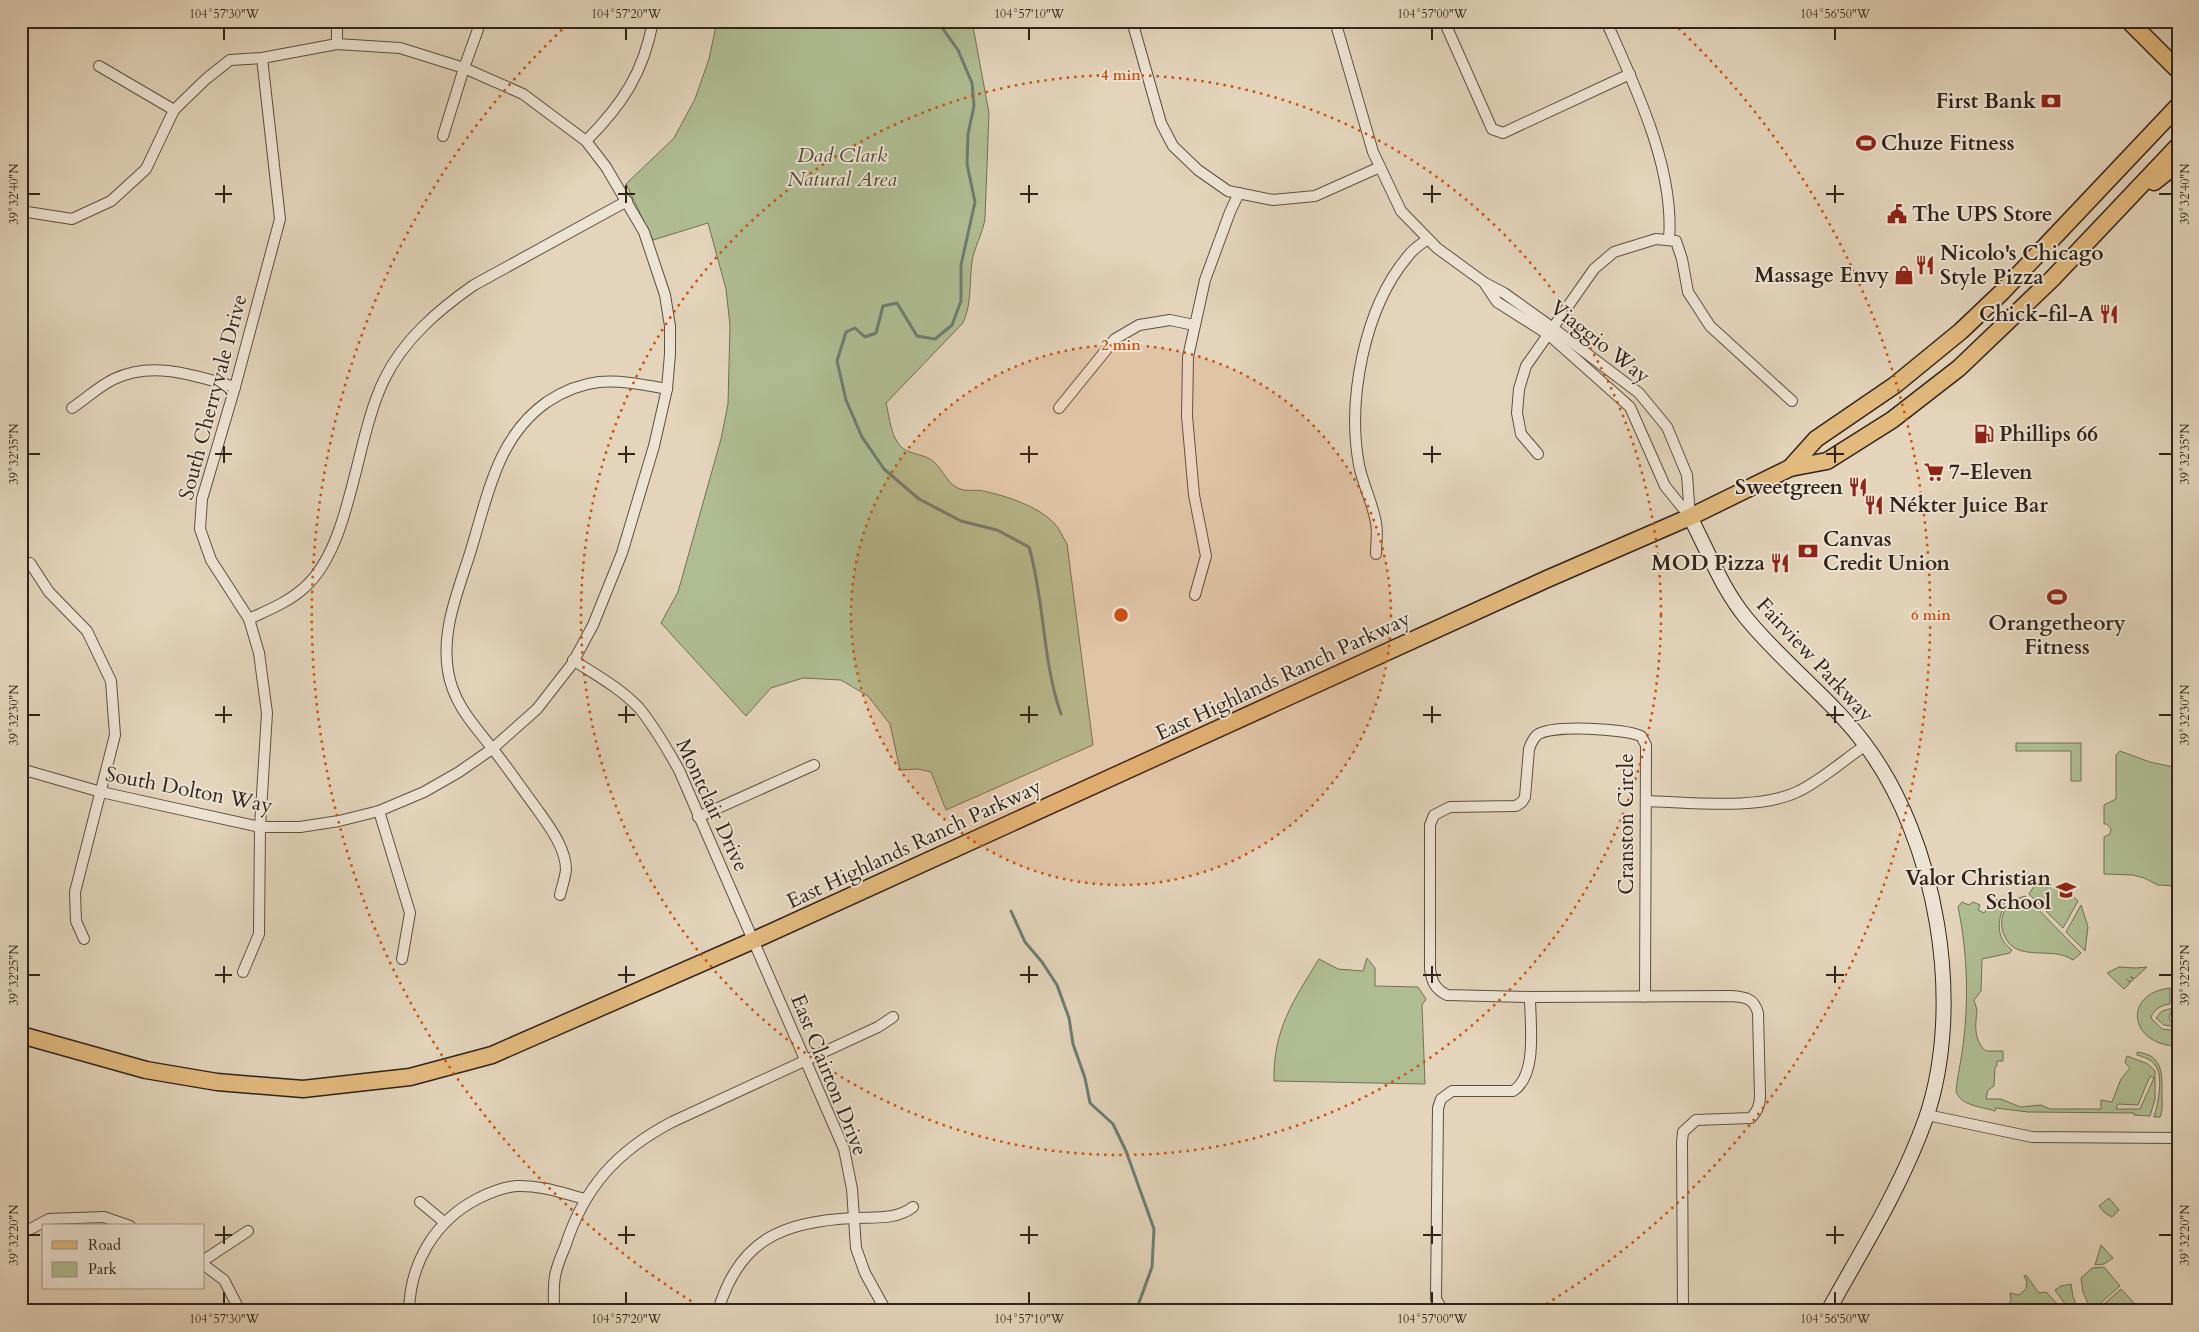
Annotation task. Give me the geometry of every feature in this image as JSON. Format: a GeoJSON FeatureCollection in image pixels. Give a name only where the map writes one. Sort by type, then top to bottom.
{"type":"FeatureCollection","features":[{"type":"Feature","properties":{"kind":"main road"},"geometry":{"type":"LineString","coordinates":[[2128,21],[2178,70]]}},
{"type":"Feature","properties":{"kind":"main road","name":"East Highlands Ranch Parkway"},"geometry":{"type":"LineString","coordinates":[[1790,468],[1816,440],[1916,369],[1961,331],[2002,292],[2178,106]]}},
{"type":"Feature","properties":{"kind":"main road","name":"East Highlands Ranch Parkway"},"geometry":{"type":"LineString","coordinates":[[21,1035],[146,1070],[217,1082],[303,1089],[410,1077],[492,1055],[752,941],[1589,560],[1690,517],[1790,468],[1827,461],[1892,420],[1959,368],[2052,279],[2178,146]]}},
{"type":"Feature","properties":{"kind":"main road"},"geometry":{"type":"LineString","coordinates":[[2131,196],[2165,175],[2178,163]]}},
{"type":"Feature","properties":{"kind":"main road","name":"Fairview Parkway"},"geometry":{"type":"LineString","coordinates":[[1690,517],[1729,594],[1746,618],[1772,647],[1810,682],[1844,719],[1866,745],[1885,776],[1914,839],[1927,877],[1938,926],[1943,962],[1944,996],[1937,1074],[1927,1116],[1912,1155],[1892,1195],[1828,1311]]}},
{"type":"Feature","properties":{"kind":"street"},"geometry":{"type":"LineString","coordinates":[[337,21],[337,44]]}},
{"type":"Feature","properties":{"kind":"street"},"geometry":{"type":"LineString","coordinates":[[443,136],[481,21]]}},
{"type":"Feature","properties":{"kind":"street"},"geometry":{"type":"LineString","coordinates":[[586,141],[607,120],[629,90],[638,73],[653,21]]}},
{"type":"Feature","properties":{"kind":"street"},"geometry":{"type":"LineString","coordinates":[[1132,21],[1161,123],[1173,146],[1198,170],[1228,191],[1273,200],[1316,196],[1380,167]]}},
{"type":"Feature","properties":{"kind":"street","name":"Viaggio Way"},"geometry":{"type":"LineString","coordinates":[[1335,21],[1373,152],[1401,211],[1428,239],[1485,283],[1497,302],[1551,331],[1639,393],[1667,427],[1687,475],[1690,517]]}},
{"type":"Feature","properties":{"kind":"street"},"geometry":{"type":"LineString","coordinates":[[1444,21],[1492,129],[1502,133],[1630,74]]}},
{"type":"Feature","properties":{"kind":"street"},"geometry":{"type":"LineString","coordinates":[[1606,21],[1630,74],[1654,135],[1670,209],[1669,240]]}},
{"type":"Feature","properties":{"kind":"street","name":"South Dolton Way"},"geometry":{"type":"LineString","coordinates":[[21,212],[72,219],[111,201],[146,169],[174,110],[206,79],[230,60],[262,58],[337,44],[400,48],[464,68],[523,94],[586,141],[627,201],[644,232],[666,295],[670,326],[667,389],[654,446],[622,553],[593,625],[573,660],[537,709],[492,749],[459,772],[424,792],[379,811],[339,821],[300,827],[260,827],[101,792],[21,769]]}},
{"type":"Feature","properties":{"kind":"street","name":"South Cherryvale Drive"},"geometry":{"type":"LineString","coordinates":[[243,972],[258,934],[260,827],[266,713],[258,653],[248,618],[211,560],[200,529],[202,499],[235,387],[280,219],[262,58]]}},
{"type":"Feature","properties":{"kind":"street"},"geometry":{"type":"LineString","coordinates":[[99,66],[174,110]]}},
{"type":"Feature","properties":{"kind":"street"},"geometry":{"type":"LineString","coordinates":[[1195,595],[1206,556],[1194,496],[1186,416],[1188,358],[1205,280],[1239,193]]}},
{"type":"Feature","properties":{"kind":"street"},"geometry":{"type":"LineString","coordinates":[[248,618],[281,604],[304,588],[322,568],[343,516],[375,402],[384,379],[400,353],[424,325],[450,301],[474,285],[627,201]]}},
{"type":"Feature","properties":{"kind":"street"},"geometry":{"type":"LineString","coordinates":[[1376,554],[1376,523],[1361,473],[1354,418],[1360,364],[1367,335],[1396,273],[1408,255],[1428,239]]}},
{"type":"Feature","properties":{"kind":"street"},"geometry":{"type":"LineString","coordinates":[[1538,454],[1521,434],[1517,413],[1519,389],[1526,366],[1594,269],[1614,252],[1656,239],[1676,241],[1682,259],[1688,292],[1710,326],[1792,402]]}},
{"type":"Feature","properties":{"kind":"street"},"geometry":{"type":"LineString","coordinates":[[1059,408],[1115,338],[1139,325],[1170,320],[1194,325]]}},
{"type":"Feature","properties":{"kind":"street","name":"Viaggio Way"},"geometry":{"type":"LineString","coordinates":[[1551,331],[1630,408],[1665,486],[1690,517]]}},
{"type":"Feature","properties":{"kind":"street"},"geometry":{"type":"LineString","coordinates":[[72,408],[114,379],[145,370],[178,371],[235,387]]}},
{"type":"Feature","properties":{"kind":"street"},"geometry":{"type":"LineString","coordinates":[[560,895],[566,869],[560,844],[547,823],[492,749],[466,718],[455,698],[448,672],[445,643],[450,616],[497,465],[514,434],[532,413],[557,396],[578,387],[600,382],[631,383],[667,389]]}},
{"type":"Feature","properties":{"kind":"street"},"geometry":{"type":"LineString","coordinates":[[30,563],[49,592],[87,631],[111,681],[115,735],[75,892],[76,921],[84,939]]}},
{"type":"Feature","properties":{"kind":"street","name":"Montclair Drive"},"geometry":{"type":"LineString","coordinates":[[573,660],[614,686],[638,708],[657,732],[679,770],[752,941]]}},
{"type":"Feature","properties":{"kind":"street","name":"Cranston Circle"},"geometry":{"type":"LineString","coordinates":[[1645,996],[1646,745],[1641,736],[1631,732],[1575,729],[1548,731],[1538,734],[1532,741],[1525,797],[1522,802],[1516,806],[1450,807],[1434,815],[1430,825],[1430,969],[1432,980],[1437,990],[1447,995],[1530,997],[1731,996],[1744,997],[1752,1001],[1758,1013],[1760,1104],[1756,1112],[1751,1118],[1696,1120],[1683,1132],[1683,1311]]}},
{"type":"Feature","properties":{"kind":"street"},"geometry":{"type":"LineString","coordinates":[[1646,801],[1746,803],[1779,799],[1800,791],[1866,745]]}},
{"type":"Feature","properties":{"kind":"street"},"geometry":{"type":"LineString","coordinates":[[698,817],[814,765]]}},
{"type":"Feature","properties":{"kind":"street"},"geometry":{"type":"LineString","coordinates":[[379,811],[410,913],[402,958]]}},
{"type":"Feature","properties":{"kind":"street","name":"East Clairton Drive"},"geometry":{"type":"LineString","coordinates":[[752,941],[844,1149],[852,1188],[856,1248],[859,1261],[886,1311]]}},
{"type":"Feature","properties":{"kind":"street"},"geometry":{"type":"LineString","coordinates":[[1443,1311],[1436,1299],[1438,1108],[1441,1099],[1452,1092],[1513,1091],[1521,1086],[1529,1068],[1530,997]]}},
{"type":"Feature","properties":{"kind":"street"},"geometry":{"type":"LineString","coordinates":[[554,1311],[555,1277],[572,1224],[584,1199],[606,1170],[624,1152],[648,1134],[878,1028],[893,1017]]}},
{"type":"Feature","properties":{"kind":"street"},"geometry":{"type":"LineString","coordinates":[[1927,1116],[2032,1137],[2178,1138]]}},
{"type":"Feature","properties":{"kind":"street"},"geometry":{"type":"LineString","coordinates":[[409,1311],[416,1267],[426,1245],[444,1222],[463,1206],[488,1194],[515,1186],[537,1187],[584,1199]]}},
{"type":"Feature","properties":{"kind":"street"},"geometry":{"type":"LineString","coordinates":[[420,1202],[444,1222]]}},
{"type":"Feature","properties":{"kind":"street"},"geometry":{"type":"LineString","coordinates":[[718,1311],[724,1290],[743,1261],[765,1240],[787,1227],[817,1220],[890,1217],[906,1212],[913,1206]]}},
{"type":"Feature","properties":{"kind":"street"},"geometry":{"type":"LineString","coordinates":[[21,1234],[49,1219],[104,1217],[124,1224]]}},
{"type":"Feature","properties":{"kind":"street"},"geometry":{"type":"LineString","coordinates":[[205,1259],[248,1231]]}},
{"type":"Feature","properties":{"kind":"street"},"geometry":{"type":"LineString","coordinates":[[205,1266],[224,1280],[240,1311]]}},
{"type":"Feature","properties":{"kind":"green space","name":"Dad Clark Natural Area"},"geometry":{"type":"Polygon","coordinates":[[[717,21],[972,21],[989,113],[985,218],[973,256],[968,308],[963,323],[886,403],[892,431],[899,444],[910,452],[932,460],[956,487],[963,490],[980,490],[1022,503],[1040,512],[1058,528],[1067,544],[1093,745],[946,810],[931,772],[918,769],[900,770],[890,724],[868,696],[841,680],[803,678],[771,688],[746,716],[661,623],[678,592],[721,439],[728,404],[730,325],[726,289],[708,223],[653,240],[626,184],[674,138],[695,99],[709,59],[717,21]]]}},
{"type":"Feature","properties":{"kind":"green space"},"geometry":{"type":"Polygon","coordinates":[[[2016,743],[2081,743],[2081,781],[2071,781],[2071,751],[2016,751],[2016,743]]]}},
{"type":"Feature","properties":{"kind":"green space"},"geometry":{"type":"Polygon","coordinates":[[[2120,751],[2150,762],[2178,768],[2178,886],[2158,885],[2133,875],[2104,874],[2104,837],[2110,834],[2111,829],[2107,824],[2104,824],[2104,805],[2116,799],[2116,755],[2120,751]]]}},
{"type":"Feature","properties":{"kind":"green space"},"geometry":{"type":"Polygon","coordinates":[[[2050,885],[2068,891],[2078,901],[2063,928],[2029,894],[2034,886],[2050,885]]]}},
{"type":"Feature","properties":{"kind":"green space"},"geometry":{"type":"Polygon","coordinates":[[[2025,896],[2081,953],[2073,960],[2055,954],[2026,952],[2010,944],[2002,930],[2004,913],[2010,901],[2025,896]]]}},
{"type":"Feature","properties":{"kind":"green space"},"geometry":{"type":"Polygon","coordinates":[[[1997,899],[2006,901],[1999,927],[2002,939],[2012,950],[2010,953],[1982,959],[1981,991],[1974,1000],[1977,1010],[1976,1033],[1979,1043],[1986,1051],[2003,1051],[2003,1061],[1997,1061],[1994,1086],[1988,1090],[1986,1099],[2001,1099],[2020,1107],[2041,1105],[2050,1109],[2101,1109],[2101,1100],[2112,1102],[2121,1079],[2130,1068],[2125,1063],[2127,1056],[2148,1064],[2155,1071],[2155,1099],[2150,1116],[2134,1115],[2134,1113],[2028,1112],[1996,1108],[1995,1111],[1967,1103],[1958,1096],[1956,1091],[1966,1017],[1966,961],[1958,907],[1962,902],[1969,905],[1973,902],[1980,905],[1978,910],[1984,913],[1987,909],[1992,910],[1997,899]],[[2150,1076],[2138,1105],[2118,1104],[2116,1109],[2140,1109],[2154,1078],[2150,1076]]]}},
{"type":"Feature","properties":{"kind":"green space"},"geometry":{"type":"Polygon","coordinates":[[[2081,905],[2088,927],[2085,951],[2066,932],[2081,905]]]}},
{"type":"Feature","properties":{"kind":"green space"},"geometry":{"type":"Polygon","coordinates":[[[1367,958],[1375,968],[1375,986],[1418,987],[1426,999],[1422,1005],[1425,1084],[1274,1081],[1277,1046],[1286,1017],[1319,959],[1338,969],[1363,971],[1367,958]]]}},
{"type":"Feature","properties":{"kind":"green space"},"geometry":{"type":"Polygon","coordinates":[[[2119,967],[2147,967],[2134,979],[2131,976],[2133,980],[2130,982],[2127,979],[2130,983],[2124,989],[2107,973],[2119,967]]]}},
{"type":"Feature","properties":{"kind":"green space"},"geometry":{"type":"Polygon","coordinates":[[[2170,988],[2170,1004],[2158,1008],[2151,1018],[2162,1029],[2178,1031],[2178,1046],[2162,1044],[2150,1038],[2141,1029],[2138,1019],[2138,1009],[2144,1000],[2154,992],[2170,988]]]}},
{"type":"Feature","properties":{"kind":"green space"},"geometry":{"type":"Polygon","coordinates":[[[2173,988],[2178,988],[2178,1012],[2171,1012],[2169,1018],[2172,1023],[2178,1023],[2178,1027],[2164,1025],[2156,1018],[2162,1011],[2173,1008],[2173,988]]]}},
{"type":"Feature","properties":{"kind":"green space"},"geometry":{"type":"Polygon","coordinates":[[[2137,1052],[2152,1057],[2159,1066],[2162,1086],[2160,1117],[2154,1117],[2160,1083],[2158,1070],[2151,1061],[2137,1055],[2137,1052]]]}},
{"type":"Feature","properties":{"kind":"green space"},"geometry":{"type":"Polygon","coordinates":[[[2178,1056],[2178,1113],[2176,1113],[2175,1057],[2178,1056]]]}},
{"type":"Feature","properties":{"kind":"green space"},"geometry":{"type":"Polygon","coordinates":[[[2109,1198],[2119,1210],[2112,1217],[2099,1206],[2109,1198]]]}},
{"type":"Feature","properties":{"kind":"green space"},"geometry":{"type":"Polygon","coordinates":[[[2101,1245],[2113,1258],[2104,1264],[2095,1265],[2101,1245]]]}},
{"type":"Feature","properties":{"kind":"green space"},"geometry":{"type":"Polygon","coordinates":[[[2104,1267],[2120,1286],[2095,1308],[2090,1308],[2083,1292],[2081,1278],[2092,1268],[2104,1267]]]}},
{"type":"Feature","properties":{"kind":"green space"},"geometry":{"type":"Polygon","coordinates":[[[2026,1275],[2039,1293],[2046,1292],[2064,1311],[2006,1311],[2011,1300],[2010,1293],[2019,1295],[2026,1289],[2027,1282],[2024,1276],[2026,1275]]]}},
{"type":"Feature","properties":{"kind":"green space"},"geometry":{"type":"Polygon","coordinates":[[[2071,1284],[2073,1297],[2079,1311],[2070,1311],[2055,1290],[2061,1286],[2071,1284]]]}},
{"type":"Feature","properties":{"kind":"green space"},"geometry":{"type":"Polygon","coordinates":[[[2121,1289],[2135,1304],[2130,1311],[2096,1311],[2121,1289]]]}},
{"type":"Feature","properties":{"kind":"waterway"},"geometry":{"type":"LineString","coordinates":[[940,21],[943,29],[958,50],[972,83],[974,106],[968,134],[967,164],[975,202],[961,265],[961,301],[952,325],[935,339],[917,336],[897,303],[883,306],[876,333],[865,337],[855,328],[846,332],[837,361],[846,400],[862,437],[884,469],[919,499],[961,521],[997,530],[1029,547],[1038,589],[1050,673],[1061,714]]}},
{"type":"Feature","properties":{"kind":"waterway"},"geometry":{"type":"LineString","coordinates":[[1011,911],[1025,942],[1042,962],[1057,985],[1069,1018],[1073,1044],[1085,1078],[1090,1103],[1113,1124],[1126,1151],[1154,1229],[1152,1267],[1136,1311]]}},
{"type":"Feature","properties":{"kind":"place","name":"First Bank"},"geometry":{"type":"Point","coordinates":[2051,101]}},
{"type":"Feature","properties":{"kind":"place","name":"Chuze Fitness"},"geometry":{"type":"Point","coordinates":[1866,143]}},
{"type":"Feature","properties":{"kind":"place","name":"The UPS Store"},"geometry":{"type":"Point","coordinates":[1897,214]}},
{"type":"Feature","properties":{"kind":"place","name":"Nicolo's Chicago Style Pizza"},"geometry":{"type":"Point","coordinates":[1925,265]}},
{"type":"Feature","properties":{"kind":"place","name":"Massage Envy"},"geometry":{"type":"Point","coordinates":[1904,275]}},
{"type":"Feature","properties":{"kind":"place","name":"Chick-fil-A"},"geometry":{"type":"Point","coordinates":[2109,314]}},
{"type":"Feature","properties":{"kind":"place","name":"Phillips 66"},"geometry":{"type":"Point","coordinates":[1984,434]}},
{"type":"Feature","properties":{"kind":"place","name":"7-Eleven"},"geometry":{"type":"Point","coordinates":[1934,472]}},
{"type":"Feature","properties":{"kind":"place","name":"Sweetgreen"},"geometry":{"type":"Point","coordinates":[1858,487]}},
{"type":"Feature","properties":{"kind":"place","name":"Nékter Juice Bar"},"geometry":{"type":"Point","coordinates":[1874,505]}},
{"type":"Feature","properties":{"kind":"place","name":"Canvas Credit Union"},"geometry":{"type":"Point","coordinates":[1808,551]}},
{"type":"Feature","properties":{"kind":"place","name":"MOD Pizza"},"geometry":{"type":"Point","coordinates":[1780,563]}},
{"type":"Feature","properties":{"kind":"place","name":"Orangetheory Fitness"},"geometry":{"type":"Point","coordinates":[2057,597]}},
{"type":"Feature","properties":{"kind":"place","name":"Valor Christian School"},"geometry":{"type":"Point","coordinates":[2066,890]}}]}
